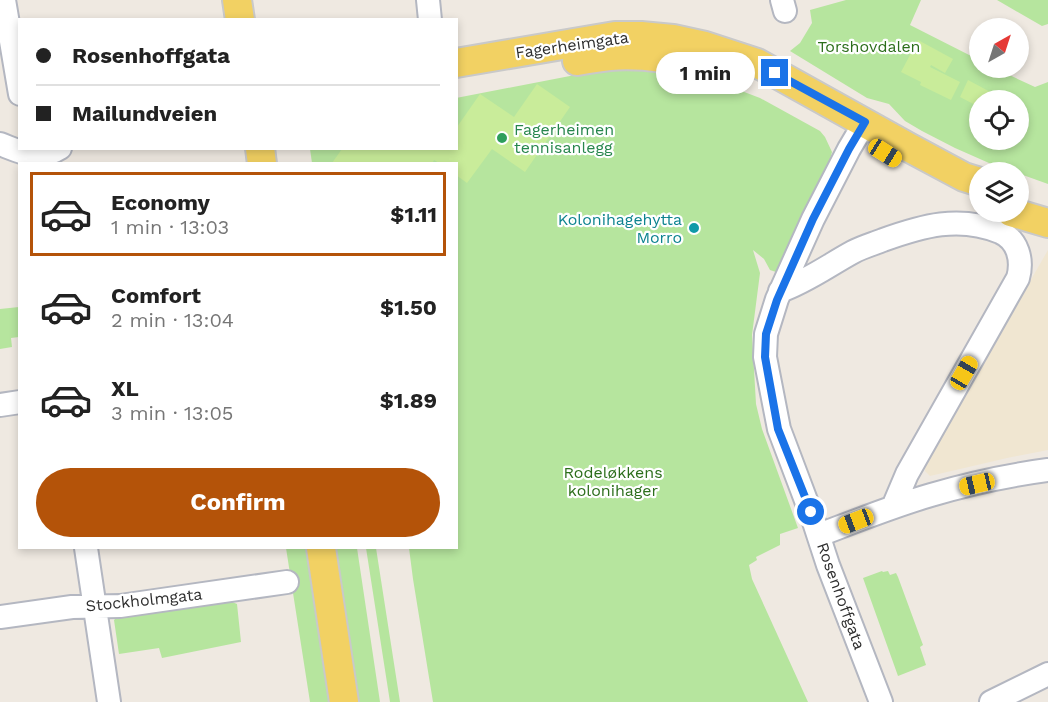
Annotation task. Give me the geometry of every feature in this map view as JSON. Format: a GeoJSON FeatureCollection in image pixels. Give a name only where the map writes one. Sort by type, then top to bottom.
{"type":"FeatureCollection","features":[{"type":"Feature","properties":{"kind":"main road"},"geometry":{"type":"LineString","coordinates":[[237,0],[240,18]]}},
{"type":"Feature","properties":{"kind":"main road","name":"Fagerheimgata"},"geometry":{"type":"LineString","coordinates":[[458,63],[625,36],[673,39],[705,46],[754,70]]}},
{"type":"Feature","properties":{"kind":"main road"},"geometry":{"type":"LineString","coordinates":[[458,82],[610,56],[648,57],[754,70],[861,129],[969,179]]}},
{"type":"Feature","properties":{"kind":"main road"},"geometry":{"type":"LineString","coordinates":[[861,129],[899,161],[969,194]]}},
{"type":"Feature","properties":{"kind":"main road"},"geometry":{"type":"LineString","coordinates":[[1029,200],[1048,207]]}},
{"type":"Feature","properties":{"kind":"main road"},"geometry":{"type":"LineString","coordinates":[[1029,218],[1048,224]]}},
{"type":"Feature","properties":{"kind":"main road"},"geometry":{"type":"LineString","coordinates":[[321,549],[344,702]]}},
{"type":"Feature","properties":{"kind":"street"},"geometry":{"type":"LineString","coordinates":[[4,0],[18,82]]}},
{"type":"Feature","properties":{"kind":"street"},"geometry":{"type":"LineString","coordinates":[[428,0],[430,18]]}},
{"type":"Feature","properties":{"kind":"street","name":"Rosenhoffgata"},"geometry":{"type":"LineString","coordinates":[[861,129],[813,219],[780,291],[766,334],[765,357],[778,429],[881,702]]}},
{"type":"Feature","properties":{"kind":"street"},"geometry":{"type":"LineString","coordinates":[[18,150],[30,155],[42,155],[58,150]]}},
{"type":"Feature","properties":{"kind":"street"},"geometry":{"type":"LineString","coordinates":[[780,291],[794,286],[856,250],[931,225],[973,225],[992,229],[1008,236],[1016,247],[1021,268],[1018,278],[907,474],[893,507]]}},
{"type":"Feature","properties":{"kind":"street"},"geometry":{"type":"LineString","coordinates":[[0,405],[18,402]]}},
{"type":"Feature","properties":{"kind":"street"},"geometry":{"type":"LineString","coordinates":[[819,535],[931,495],[1023,473],[1048,470]]}},
{"type":"Feature","properties":{"kind":"street"},"geometry":{"type":"LineString","coordinates":[[86,549],[84,607],[109,702]]}},
{"type":"Feature","properties":{"kind":"street","name":"Stockholmgata"},"geometry":{"type":"LineString","coordinates":[[0,617],[84,607],[120,606],[287,582]]}},
{"type":"Feature","properties":{"kind":"street"},"geometry":{"type":"LineString","coordinates":[[991,702],[1048,674]]}},
{"type":"Feature","properties":{"kind":"shaded area"},"geometry":{"type":"Polygon","coordinates":[[[1048,250],[1048,450],[930,476],[925,471],[926,463],[1048,250]]]}},
{"type":"Feature","properties":{"kind":"green space","name":"Torshovdalen"},"geometry":{"type":"Polygon","coordinates":[[[846,0],[921,0],[910,25],[969,55],[969,78],[1016,78],[1035,87],[1048,82],[1048,184],[1029,177],[1029,162],[987,162],[955,148],[905,121],[889,104],[867,98],[790,51],[800,43],[812,23],[810,10],[846,0]]]}},
{"type":"Feature","properties":{"kind":"green space"},"geometry":{"type":"Polygon","coordinates":[[[997,0],[1048,0],[1048,24],[1042,26],[997,0]]]}},
{"type":"Feature","properties":{"kind":"green space"},"geometry":{"type":"Polygon","coordinates":[[[918,40],[953,59],[945,73],[931,65],[930,67],[960,82],[951,100],[920,85],[921,82],[901,72],[918,40]]]}},
{"type":"Feature","properties":{"kind":"green space","name":"Rodeløkkens kolonihager"},"geometry":{"type":"Polygon","coordinates":[[[640,69],[718,82],[760,98],[820,131],[832,152],[829,163],[776,272],[770,270],[764,259],[753,250],[760,273],[752,335],[756,404],[762,429],[798,528],[780,534],[780,545],[756,557],[757,560],[749,565],[752,579],[808,702],[433,702],[409,549],[458,549],[458,162],[312,162],[310,150],[458,150],[458,98],[601,70],[640,69]]]}},
{"type":"Feature","properties":{"kind":"green space"},"geometry":{"type":"Polygon","coordinates":[[[968,80],[987,90],[969,90],[969,102],[960,97],[968,80]]]}},
{"type":"Feature","properties":{"kind":"green space","name":"Fagerheimen tennisanlegg"},"geometry":{"type":"Polygon","coordinates":[[[537,84],[570,107],[525,172],[492,149],[467,183],[458,176],[458,162],[434,160],[433,162],[333,162],[341,150],[458,150],[458,126],[480,94],[514,117],[537,84]]]}},
{"type":"Feature","properties":{"kind":"green space"},"geometry":{"type":"Polygon","coordinates":[[[18,307],[18,337],[11,338],[12,347],[0,349],[0,309],[18,307]]]}},
{"type":"Feature","properties":{"kind":"green space"},"geometry":{"type":"Polygon","coordinates":[[[286,549],[306,549],[330,702],[310,702],[286,549]]]}},
{"type":"Feature","properties":{"kind":"green space"},"geometry":{"type":"Polygon","coordinates":[[[335,549],[357,549],[380,702],[358,702],[335,549]]]}},
{"type":"Feature","properties":{"kind":"green space"},"geometry":{"type":"Polygon","coordinates":[[[366,549],[376,549],[400,702],[390,702],[366,549]]]}},
{"type":"Feature","properties":{"kind":"green space"},"geometry":{"type":"Polygon","coordinates":[[[888,571],[890,575],[896,573],[923,645],[920,647],[926,665],[898,676],[863,578],[888,571]]]}},
{"type":"Feature","properties":{"kind":"green space"},"geometry":{"type":"Polygon","coordinates":[[[232,602],[237,604],[241,642],[162,658],[159,648],[119,654],[114,620],[117,617],[232,602]]]}},
{"type":"Feature","properties":{"kind":"place","name":"Fagerheimen tennisanlegg"},"geometry":{"type":"Point","coordinates":[502,138]}},
{"type":"Feature","properties":{"kind":"place","name":"Kolonihagehytta Morro"},"geometry":{"type":"Point","coordinates":[694,228]}},
{"type":"Feature","properties":{"kind":"route"},"geometry":{"type":"LineString","coordinates":[[775,73],[865,122],[813,219],[777,300],[766,334],[765,357],[778,429],[811,512]]}}]}
